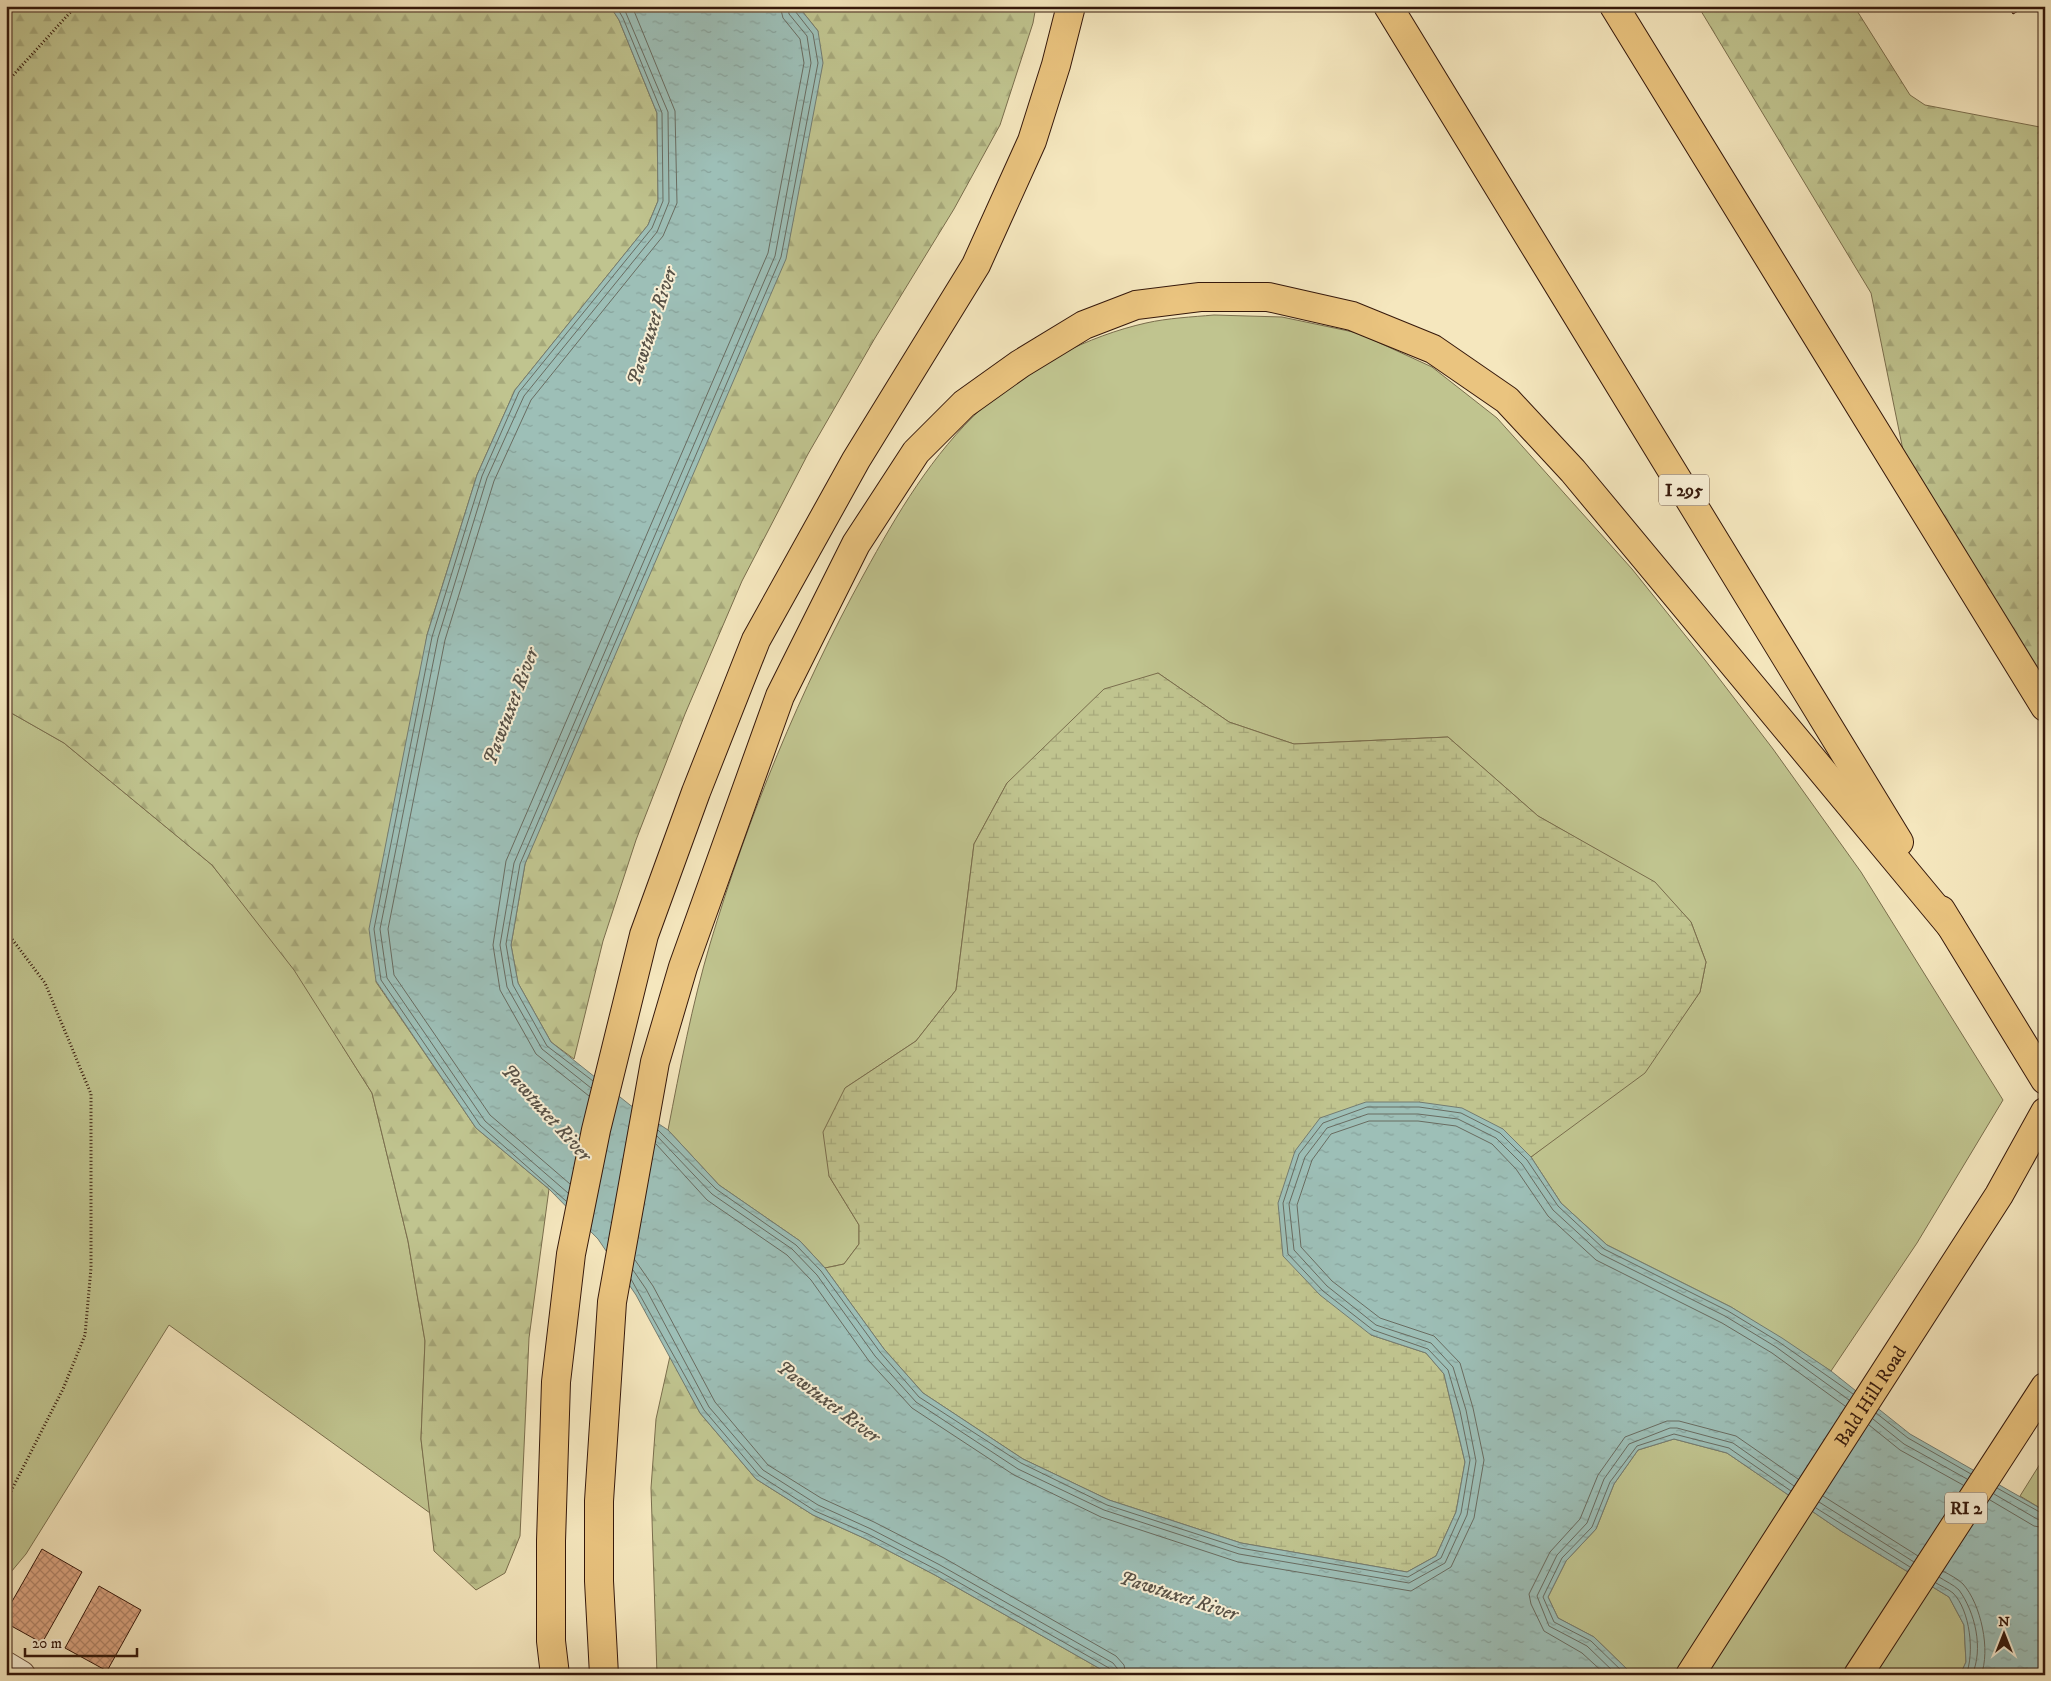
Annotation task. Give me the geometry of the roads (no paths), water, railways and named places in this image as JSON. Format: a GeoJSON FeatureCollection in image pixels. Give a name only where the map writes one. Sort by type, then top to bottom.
{"type":"FeatureCollection","features":[{"type":"Feature","properties":{"kind":"main road"},"geometry":{"type":"LineString","coordinates":[[555,1675],[551,1641],[551,1541],[556,1382],[572,1254],[596,1130],[644,935],[696,792],[756,640],[856,460],[976,265],[1032,142],[1056,66],[1071,6]]}},
{"type":"Feature","properties":{"kind":"main road","name":"I 295"},"geometry":{"type":"LineString","coordinates":[[1388,6],[2045,1080]]}},
{"type":"Feature","properties":{"kind":"main road"},"geometry":{"type":"LineString","coordinates":[[1614,6],[2045,707]]}},
{"type":"Feature","properties":{"kind":"main road"},"geometry":{"type":"LineString","coordinates":[[604,1675],[600,1581],[600,1501],[612,1302],[655,1062],[683,967],[780,696],[856,544],[916,452],[964,404],[1020,364],[1084,324],[1136,305],[1200,296],[1268,296],[1352,316],[1433,349],[1507,400],[1574,471],[1950,925]]}},
{"type":"Feature","properties":{"kind":"main road","name":"Bald Hill Road"},"geometry":{"type":"LineString","coordinates":[[1698,1664],[1999,1195],[2045,1112]]}},
{"type":"Feature","properties":{"kind":"main road","name":"RI 2"},"geometry":{"type":"LineString","coordinates":[[1858,1675],[2045,1387]]}},
{"type":"Feature","properties":{"kind":"street"},"geometry":{"type":"LineString","coordinates":[[6,1666],[21,1675]]}},
{"type":"Feature","properties":{"kind":"water","name":"Pawtuxet River"},"geometry":{"type":"Polygon","coordinates":[[[610,6],[798,6],[818,31],[823,63],[786,259],[525,864],[511,945],[518,983],[551,1042],[630,1105],[668,1130],[719,1185],[800,1241],[825,1268],[884,1349],[923,1393],[1023,1459],[1109,1500],[1241,1543],[1407,1572],[1436,1556],[1456,1512],[1465,1462],[1444,1374],[1426,1353],[1371,1335],[1320,1295],[1283,1256],[1278,1203],[1295,1151],[1320,1118],[1366,1102],[1419,1102],[1462,1108],[1503,1129],[1531,1157],[1561,1203],[1607,1245],[1731,1307],[1831,1371],[1910,1434],[2045,1511],[2045,1675],[1960,1675],[1966,1662],[1964,1625],[1949,1597],[1841,1531],[1727,1453],[1674,1439],[1638,1450],[1614,1484],[1596,1529],[1566,1561],[1548,1597],[1558,1618],[1594,1637],[1633,1675],[1111,1675],[935,1575],[866,1539],[813,1515],[756,1479],[700,1413],[636,1295],[598,1239],[549,1189],[476,1128],[376,981],[369,929],[427,635],[477,475],[515,390],[648,225],[658,201],[657,113],[619,20],[610,6]]]}}]}
